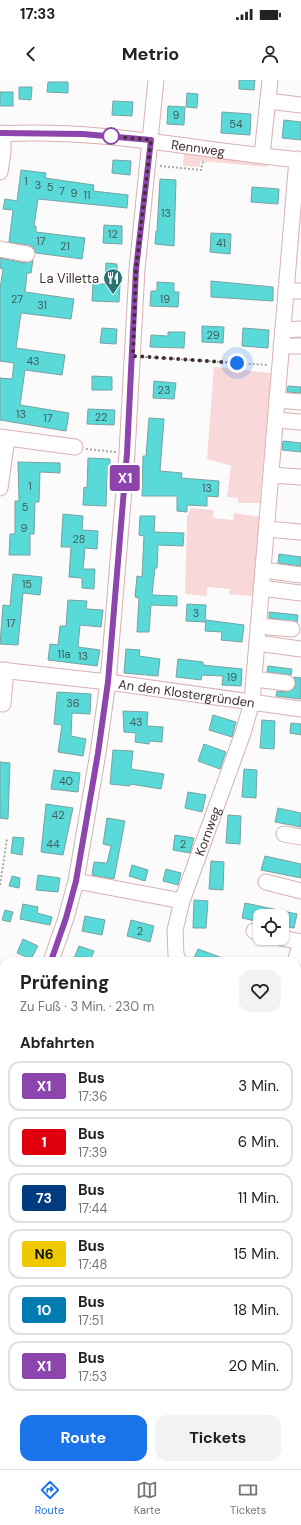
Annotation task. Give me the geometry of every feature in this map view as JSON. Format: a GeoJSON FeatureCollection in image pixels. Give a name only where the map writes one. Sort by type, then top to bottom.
{"type":"FeatureCollection","features":[{"type":"Feature","properties":{"kind":"street"},"geometry":{"type":"LineString","coordinates":[[51,957],[66,918],[76,881],[98,753],[108,682],[127,453],[133,356],[136,269],[147,164],[151,140],[156,80]]}},
{"type":"Feature","properties":{"kind":"street"},"geometry":{"type":"LineString","coordinates":[[262,155],[270,80]]}},
{"type":"Feature","properties":{"kind":"street"},"geometry":{"type":"LineString","coordinates":[[268,101],[301,105]]}},
{"type":"Feature","properties":{"kind":"street"},"geometry":{"type":"LineString","coordinates":[[0,172],[3,152],[2,133]]}},
{"type":"Feature","properties":{"kind":"street","name":"Rennweg"},"geometry":{"type":"LineString","coordinates":[[2,133],[83,134],[151,140],[299,160]]}},
{"type":"Feature","properties":{"kind":"street","name":"Kornweg"},"geometry":{"type":"LineString","coordinates":[[177,957],[175,930],[182,901],[243,733],[252,702],[272,475],[286,291],[294,274],[299,160]]}},
{"type":"Feature","properties":{"kind":"street"},"geometry":{"type":"LineString","coordinates":[[0,249],[27,254]]}},
{"type":"Feature","properties":{"kind":"street"},"geometry":{"type":"LineString","coordinates":[[286,291],[301,291]]}},
{"type":"Feature","properties":{"kind":"street"},"geometry":{"type":"LineString","coordinates":[[283,330],[301,329]]}},
{"type":"Feature","properties":{"kind":"street"},"geometry":{"type":"LineString","coordinates":[[281,346],[301,346]]}},
{"type":"Feature","properties":{"kind":"street"},"geometry":{"type":"LineString","coordinates":[[277,400],[301,402]]}},
{"type":"Feature","properties":{"kind":"street"},"geometry":{"type":"LineString","coordinates":[[276,420],[301,422]]}},
{"type":"Feature","properties":{"kind":"street"},"geometry":{"type":"LineString","coordinates":[[0,488],[4,438],[75,447]]}},
{"type":"Feature","properties":{"kind":"street"},"geometry":{"type":"LineString","coordinates":[[272,475],[301,477]]}},
{"type":"Feature","properties":{"kind":"street"},"geometry":{"type":"LineString","coordinates":[[267,529],[301,532]]}},
{"type":"Feature","properties":{"kind":"street"},"geometry":{"type":"LineString","coordinates":[[263,570],[301,575]]}},
{"type":"Feature","properties":{"kind":"street"},"geometry":{"type":"LineString","coordinates":[[262,588],[301,593]]}},
{"type":"Feature","properties":{"kind":"street"},"geometry":{"type":"LineString","coordinates":[[258,626],[292,630]]}},
{"type":"Feature","properties":{"kind":"street"},"geometry":{"type":"LineString","coordinates":[[257,643],[301,649]]}},
{"type":"Feature","properties":{"kind":"street"},"geometry":{"type":"LineString","coordinates":[[2,704],[3,670]]}},
{"type":"Feature","properties":{"kind":"street","name":"An den Klostergründen"},"geometry":{"type":"LineString","coordinates":[[3,670],[108,682],[301,709]]}},
{"type":"Feature","properties":{"kind":"street"},"geometry":{"type":"LineString","coordinates":[[254,679],[287,683]]}},
{"type":"Feature","properties":{"kind":"street"},"geometry":{"type":"LineString","coordinates":[[284,834],[301,837]]}},
{"type":"Feature","properties":{"kind":"street"},"geometry":{"type":"LineString","coordinates":[[76,881],[182,901]]}},
{"type":"Feature","properties":{"kind":"street"},"geometry":{"type":"LineString","coordinates":[[266,882],[301,892]]}},
{"type":"Feature","properties":{"kind":"street"},"geometry":{"type":"LineString","coordinates":[[289,940],[301,943],[296,957]]}},
{"type":"Feature","properties":{"kind":"path"},"geometry":{"type":"LineString","coordinates":[[147,164],[201,170],[204,162],[211,163]]}},
{"type":"Feature","properties":{"kind":"path"},"geometry":{"type":"LineString","coordinates":[[133,356],[280,366]]}},
{"type":"Feature","properties":{"kind":"path"},"geometry":{"type":"LineString","coordinates":[[75,447],[127,453]]}},
{"type":"Feature","properties":{"kind":"path"},"geometry":{"type":"LineString","coordinates":[[0,885],[7,839]]}},
{"type":"Feature","properties":{"kind":"shaded area"},"geometry":{"type":"Polygon","coordinates":[[[184,153],[268,163],[267,167],[201,161],[199,167],[183,166],[184,153]]]}},
{"type":"Feature","properties":{"kind":"shaded area"},"geometry":{"type":"Polygon","coordinates":[[[214,367],[271,373],[260,503],[238,503],[238,498],[227,497],[231,466],[207,459],[214,367]]]}},
{"type":"Feature","properties":{"kind":"shaded area"},"geometry":{"type":"Polygon","coordinates":[[[191,508],[213,510],[213,518],[233,520],[234,513],[261,517],[254,596],[229,594],[229,589],[207,587],[207,596],[185,594],[187,517],[191,508]]]}},
{"type":"Feature","properties":{"kind":"building"},"geometry":{"type":"Polygon","coordinates":[[[239,80],[255,80],[254,90],[239,89],[239,80]]]}},
{"type":"Feature","properties":{"kind":"building"},"geometry":{"type":"Polygon","coordinates":[[[48,82],[68,82],[68,93],[47,92],[48,82]]]}},
{"type":"Feature","properties":{"kind":"building"},"geometry":{"type":"Polygon","coordinates":[[[19,87],[32,87],[31,100],[19,99],[19,87]]]}},
{"type":"Feature","properties":{"kind":"building"},"geometry":{"type":"Polygon","coordinates":[[[0,92],[13,92],[13,106],[0,106],[0,92]]]}},
{"type":"Feature","properties":{"kind":"building"},"geometry":{"type":"Polygon","coordinates":[[[187,93],[198,94],[197,108],[186,107],[187,93]]]}},
{"type":"Feature","properties":{"kind":"building"},"geometry":{"type":"Polygon","coordinates":[[[113,101],[133,102],[132,116],[112,115],[113,101]]]}},
{"type":"Feature","properties":{"kind":"building"},"geometry":{"type":"Polygon","coordinates":[[[168,106],[185,107],[184,125],[167,124],[168,106]]]}},
{"type":"Feature","properties":{"kind":"building"},"geometry":{"type":"Polygon","coordinates":[[[222,112],[251,114],[250,135],[221,133],[222,112]]]}},
{"type":"Feature","properties":{"kind":"building"},"geometry":{"type":"Polygon","coordinates":[[[284,120],[301,122],[301,140],[282,138],[284,120]]]}},
{"type":"Feature","properties":{"kind":"building"},"geometry":{"type":"Polygon","coordinates":[[[113,160],[131,161],[130,175],[112,173],[113,160]]]}},
{"type":"Feature","properties":{"kind":"building"},"geometry":{"type":"Polygon","coordinates":[[[21,170],[46,173],[45,178],[94,185],[93,191],[128,195],[127,208],[38,199],[34,226],[36,226],[36,232],[85,238],[82,259],[36,253],[33,247],[29,245],[9,242],[13,210],[3,209],[5,199],[17,201],[21,170]]]}},
{"type":"Feature","properties":{"kind":"building"},"geometry":{"type":"Polygon","coordinates":[[[160,179],[176,180],[174,246],[155,244],[160,179]]]}},
{"type":"Feature","properties":{"kind":"building"},"geometry":{"type":"Polygon","coordinates":[[[252,187],[279,189],[278,204],[251,202],[252,187]]]}},
{"type":"Feature","properties":{"kind":"building"},"geometry":{"type":"Polygon","coordinates":[[[104,225],[122,226],[122,244],[103,243],[104,225]]]}},
{"type":"Feature","properties":{"kind":"building"},"geometry":{"type":"Polygon","coordinates":[[[211,233],[231,234],[230,254],[210,252],[211,233]]]}},
{"type":"Feature","properties":{"kind":"building"},"geometry":{"type":"Polygon","coordinates":[[[0,258],[25,263],[33,260],[31,273],[27,273],[25,292],[74,299],[71,319],[21,313],[16,348],[65,355],[62,375],[25,370],[20,405],[69,413],[66,431],[0,420],[0,378],[12,379],[14,363],[0,361],[0,289],[3,269],[0,268],[0,258]]]}},
{"type":"Feature","properties":{"kind":"building"},"geometry":{"type":"Polygon","coordinates":[[[106,263],[117,264],[117,285],[120,285],[119,302],[92,301],[93,284],[105,284],[106,263]]]}},
{"type":"Feature","properties":{"kind":"building"},"geometry":{"type":"Polygon","coordinates":[[[211,281],[273,287],[273,301],[211,297],[211,281]]]}},
{"type":"Feature","properties":{"kind":"building"},"geometry":{"type":"Polygon","coordinates":[[[157,282],[174,283],[174,292],[179,292],[178,307],[150,306],[151,291],[157,291],[157,282]]]}},
{"type":"Feature","properties":{"kind":"building"},"geometry":{"type":"Polygon","coordinates":[[[202,326],[224,327],[223,343],[202,342],[202,326]]]}},
{"type":"Feature","properties":{"kind":"building"},"geometry":{"type":"Polygon","coordinates":[[[102,328],[117,329],[116,344],[100,343],[102,328]]]}},
{"type":"Feature","properties":{"kind":"building"},"geometry":{"type":"Polygon","coordinates":[[[243,328],[269,330],[268,348],[242,346],[243,328]]]}},
{"type":"Feature","properties":{"kind":"building"},"geometry":{"type":"Polygon","coordinates":[[[168,332],[185,332],[184,348],[150,347],[151,335],[168,336],[168,332]]]}},
{"type":"Feature","properties":{"kind":"building"},"geometry":{"type":"Polygon","coordinates":[[[92,376],[112,377],[112,390],[92,390],[92,376]]]}},
{"type":"Feature","properties":{"kind":"building"},"geometry":{"type":"Polygon","coordinates":[[[154,381],[176,383],[174,399],[153,398],[154,381]]]}},
{"type":"Feature","properties":{"kind":"building"},"geometry":{"type":"Polygon","coordinates":[[[288,386],[301,387],[301,393],[287,392],[288,386]]]}},
{"type":"Feature","properties":{"kind":"building"},"geometry":{"type":"Polygon","coordinates":[[[88,409],[115,410],[114,425],[87,424],[88,409]]]}},
{"type":"Feature","properties":{"kind":"building"},"geometry":{"type":"Polygon","coordinates":[[[149,418],[164,419],[160,471],[182,473],[181,478],[219,481],[218,497],[207,496],[207,506],[187,505],[187,512],[177,511],[177,496],[142,496],[143,456],[146,456],[149,418]]]}},
{"type":"Feature","properties":{"kind":"building"},"geometry":{"type":"Polygon","coordinates":[[[283,441],[301,443],[301,452],[282,450],[283,441]]]}},
{"type":"Feature","properties":{"kind":"building"},"geometry":{"type":"Polygon","coordinates":[[[88,458],[110,459],[110,475],[107,475],[106,506],[83,505],[84,487],[87,488],[88,458]]]}},
{"type":"Feature","properties":{"kind":"building"},"geometry":{"type":"Polygon","coordinates":[[[18,462],[60,463],[60,473],[40,472],[39,502],[35,502],[34,534],[30,534],[30,555],[9,555],[10,534],[15,534],[15,501],[19,501],[18,462]]]}},
{"type":"Feature","properties":{"kind":"building"},"geometry":{"type":"Polygon","coordinates":[[[63,514],[83,516],[82,530],[98,531],[97,549],[85,548],[83,569],[95,569],[94,589],[82,588],[82,578],[69,577],[71,547],[61,547],[63,514]]]}},
{"type":"Feature","properties":{"kind":"building"},"geometry":{"type":"Polygon","coordinates":[[[140,516],[155,516],[154,532],[184,533],[183,546],[158,545],[157,568],[155,568],[152,595],[177,596],[177,606],[151,605],[149,632],[137,632],[139,598],[135,597],[137,576],[142,577],[144,536],[139,535],[140,516]]]}},
{"type":"Feature","properties":{"kind":"building"},"geometry":{"type":"Polygon","coordinates":[[[279,554],[301,557],[301,566],[278,563],[279,554]]]}},
{"type":"Feature","properties":{"kind":"building"},"geometry":{"type":"Polygon","coordinates":[[[13,574],[42,577],[40,595],[23,593],[18,645],[0,644],[3,605],[10,606],[13,574]]]}},
{"type":"Feature","properties":{"kind":"building"},"geometry":{"type":"Polygon","coordinates":[[[68,600],[87,601],[86,609],[103,610],[101,627],[80,625],[78,647],[100,650],[97,666],[48,660],[50,644],[58,645],[60,626],[66,626],[68,600]]]}},
{"type":"Feature","properties":{"kind":"building"},"geometry":{"type":"Polygon","coordinates":[[[187,604],[206,605],[205,622],[186,621],[187,604]]]}},
{"type":"Feature","properties":{"kind":"building"},"geometry":{"type":"Polygon","coordinates":[[[269,612],[298,615],[297,622],[269,618],[269,612]]]}},
{"type":"Feature","properties":{"kind":"building"},"geometry":{"type":"Polygon","coordinates":[[[206,620],[244,625],[242,642],[221,640],[222,632],[205,631],[206,620]]]}},
{"type":"Feature","properties":{"kind":"building"},"geometry":{"type":"Polygon","coordinates":[[[126,649],[140,650],[139,656],[160,659],[158,676],[124,673],[126,649]]]}},
{"type":"Feature","properties":{"kind":"building"},"geometry":{"type":"Polygon","coordinates":[[[178,659],[203,662],[203,665],[242,669],[241,686],[222,685],[223,676],[202,675],[201,680],[176,677],[178,659]]]}},
{"type":"Feature","properties":{"kind":"building"},"geometry":{"type":"Polygon","coordinates":[[[268,666],[292,669],[291,675],[267,672],[268,666]]]}},
{"type":"Feature","properties":{"kind":"building"},"geometry":{"type":"Polygon","coordinates":[[[294,677],[301,678],[301,699],[276,696],[277,691],[286,692],[294,689],[296,684],[294,677]]]}},
{"type":"Feature","properties":{"kind":"building"},"geometry":{"type":"Polygon","coordinates":[[[57,692],[91,694],[90,714],[72,713],[71,736],[86,739],[83,756],[58,752],[62,725],[54,724],[57,692]]]}},
{"type":"Feature","properties":{"kind":"building"},"geometry":{"type":"Polygon","coordinates":[[[123,711],[148,712],[147,726],[163,727],[162,742],[149,741],[149,744],[135,742],[136,733],[124,732],[123,711]]]}},
{"type":"Feature","properties":{"kind":"building"},"geometry":{"type":"Polygon","coordinates":[[[213,715],[236,722],[232,737],[209,730],[213,715]]]}},
{"type":"Feature","properties":{"kind":"building"},"geometry":{"type":"Polygon","coordinates":[[[262,720],[275,721],[274,749],[260,748],[262,720]]]}},
{"type":"Feature","properties":{"kind":"building"},"geometry":{"type":"Polygon","coordinates":[[[291,723],[301,724],[301,735],[290,733],[291,723]]]}},
{"type":"Feature","properties":{"kind":"building"},"geometry":{"type":"Polygon","coordinates":[[[204,744],[226,752],[220,769],[198,761],[204,744]]]}},
{"type":"Feature","properties":{"kind":"building"},"geometry":{"type":"Polygon","coordinates":[[[113,750],[133,751],[131,769],[164,774],[161,789],[130,784],[130,786],[110,784],[113,750]]]}},
{"type":"Feature","properties":{"kind":"building"},"geometry":{"type":"Polygon","coordinates":[[[0,762],[10,763],[8,819],[0,818],[0,762]]]}},
{"type":"Feature","properties":{"kind":"building"},"geometry":{"type":"Polygon","coordinates":[[[244,769],[257,770],[256,798],[242,797],[244,769]]]}},
{"type":"Feature","properties":{"kind":"building"},"geometry":{"type":"Polygon","coordinates":[[[54,770],[80,773],[78,792],[51,789],[54,770]]]}},
{"type":"Feature","properties":{"kind":"building"},"geometry":{"type":"Polygon","coordinates":[[[188,792],[206,795],[202,812],[185,808],[188,792]]]}},
{"type":"Feature","properties":{"kind":"building"},"geometry":{"type":"Polygon","coordinates":[[[46,804],[73,808],[63,855],[41,852],[46,804]]]}},
{"type":"Feature","properties":{"kind":"building"},"geometry":{"type":"Polygon","coordinates":[[[278,808],[301,813],[301,827],[275,822],[278,808]]]}},
{"type":"Feature","properties":{"kind":"building"},"geometry":{"type":"Polygon","coordinates":[[[228,815],[241,816],[240,844],[226,843],[228,815]]]}},
{"type":"Feature","properties":{"kind":"building"},"geometry":{"type":"Polygon","coordinates":[[[107,818],[125,821],[114,879],[92,875],[94,862],[107,863],[111,846],[103,844],[107,818]]]}},
{"type":"Feature","properties":{"kind":"building"},"geometry":{"type":"Polygon","coordinates":[[[175,835],[194,838],[190,853],[173,850],[175,835]]]}},
{"type":"Feature","properties":{"kind":"building"},"geometry":{"type":"Polygon","coordinates":[[[13,837],[24,838],[22,855],[11,853],[13,837]]]}},
{"type":"Feature","properties":{"kind":"building"},"geometry":{"type":"Polygon","coordinates":[[[265,856],[301,864],[301,878],[261,870],[265,856]]]}},
{"type":"Feature","properties":{"kind":"building"},"geometry":{"type":"Polygon","coordinates":[[[211,861],[224,862],[223,890],[209,889],[211,861]]]}},
{"type":"Feature","properties":{"kind":"building"},"geometry":{"type":"Polygon","coordinates":[[[132,865],[148,870],[145,881],[129,876],[132,865]]]}},
{"type":"Feature","properties":{"kind":"building"},"geometry":{"type":"Polygon","coordinates":[[[166,869],[181,873],[178,885],[163,881],[166,869]]]}},
{"type":"Feature","properties":{"kind":"building"},"geometry":{"type":"Polygon","coordinates":[[[38,875],[60,878],[58,892],[36,890],[38,875]]]}},
{"type":"Feature","properties":{"kind":"building"},"geometry":{"type":"Polygon","coordinates":[[[12,876],[20,878],[19,888],[9,886],[12,876]]]}},
{"type":"Feature","properties":{"kind":"building"},"geometry":{"type":"Polygon","coordinates":[[[194,900],[208,901],[206,928],[193,928],[194,900]]]}},
{"type":"Feature","properties":{"kind":"building"},"geometry":{"type":"Polygon","coordinates":[[[245,903],[273,909],[253,909],[253,920],[242,918],[245,903]]]}},
{"type":"Feature","properties":{"kind":"building"},"geometry":{"type":"Polygon","coordinates":[[[23,904],[38,907],[37,913],[52,917],[50,925],[20,919],[23,904]]]}},
{"type":"Feature","properties":{"kind":"building"},"geometry":{"type":"Polygon","coordinates":[[[5,910],[13,912],[10,922],[2,920],[5,910]]]}},
{"type":"Feature","properties":{"kind":"building"},"geometry":{"type":"Polygon","coordinates":[[[289,912],[297,914],[294,928],[289,927],[289,912]]]}},
{"type":"Feature","properties":{"kind":"building"},"geometry":{"type":"Polygon","coordinates":[[[85,916],[105,920],[102,935],[82,931],[85,916]]]}},
{"type":"Feature","properties":{"kind":"building"},"geometry":{"type":"Polygon","coordinates":[[[131,920],[154,926],[150,942],[127,936],[131,920]]]}},
{"type":"Feature","properties":{"kind":"building"},"geometry":{"type":"Polygon","coordinates":[[[23,939],[38,946],[32,957],[26,957],[17,953],[23,939]]]}},
{"type":"Feature","properties":{"kind":"building"},"geometry":{"type":"Polygon","coordinates":[[[79,946],[94,951],[92,957],[75,957],[79,946]]]}},
{"type":"Feature","properties":{"kind":"building"},"geometry":{"type":"Polygon","coordinates":[[[198,949],[220,957],[194,957],[198,949]]]}},
{"type":"Feature","properties":{"kind":"bus line","name":"X1"},"geometry":{"type":"LineString","coordinates":[[0,133],[83,134],[151,140],[147,164],[136,269],[133,356],[127,453],[108,682],[98,753],[76,881],[66,918],[53,957]]}},
{"type":"Feature","properties":{"kind":"place","name":"La Villetta"},"geometry":{"type":"Point","coordinates":[113,295]}},
{"type":"Feature","properties":{"kind":"route"},"geometry":{"type":"LineString","coordinates":[[111,136],[151,140],[147,164],[136,269],[133,356],[237,363]]}}]}
